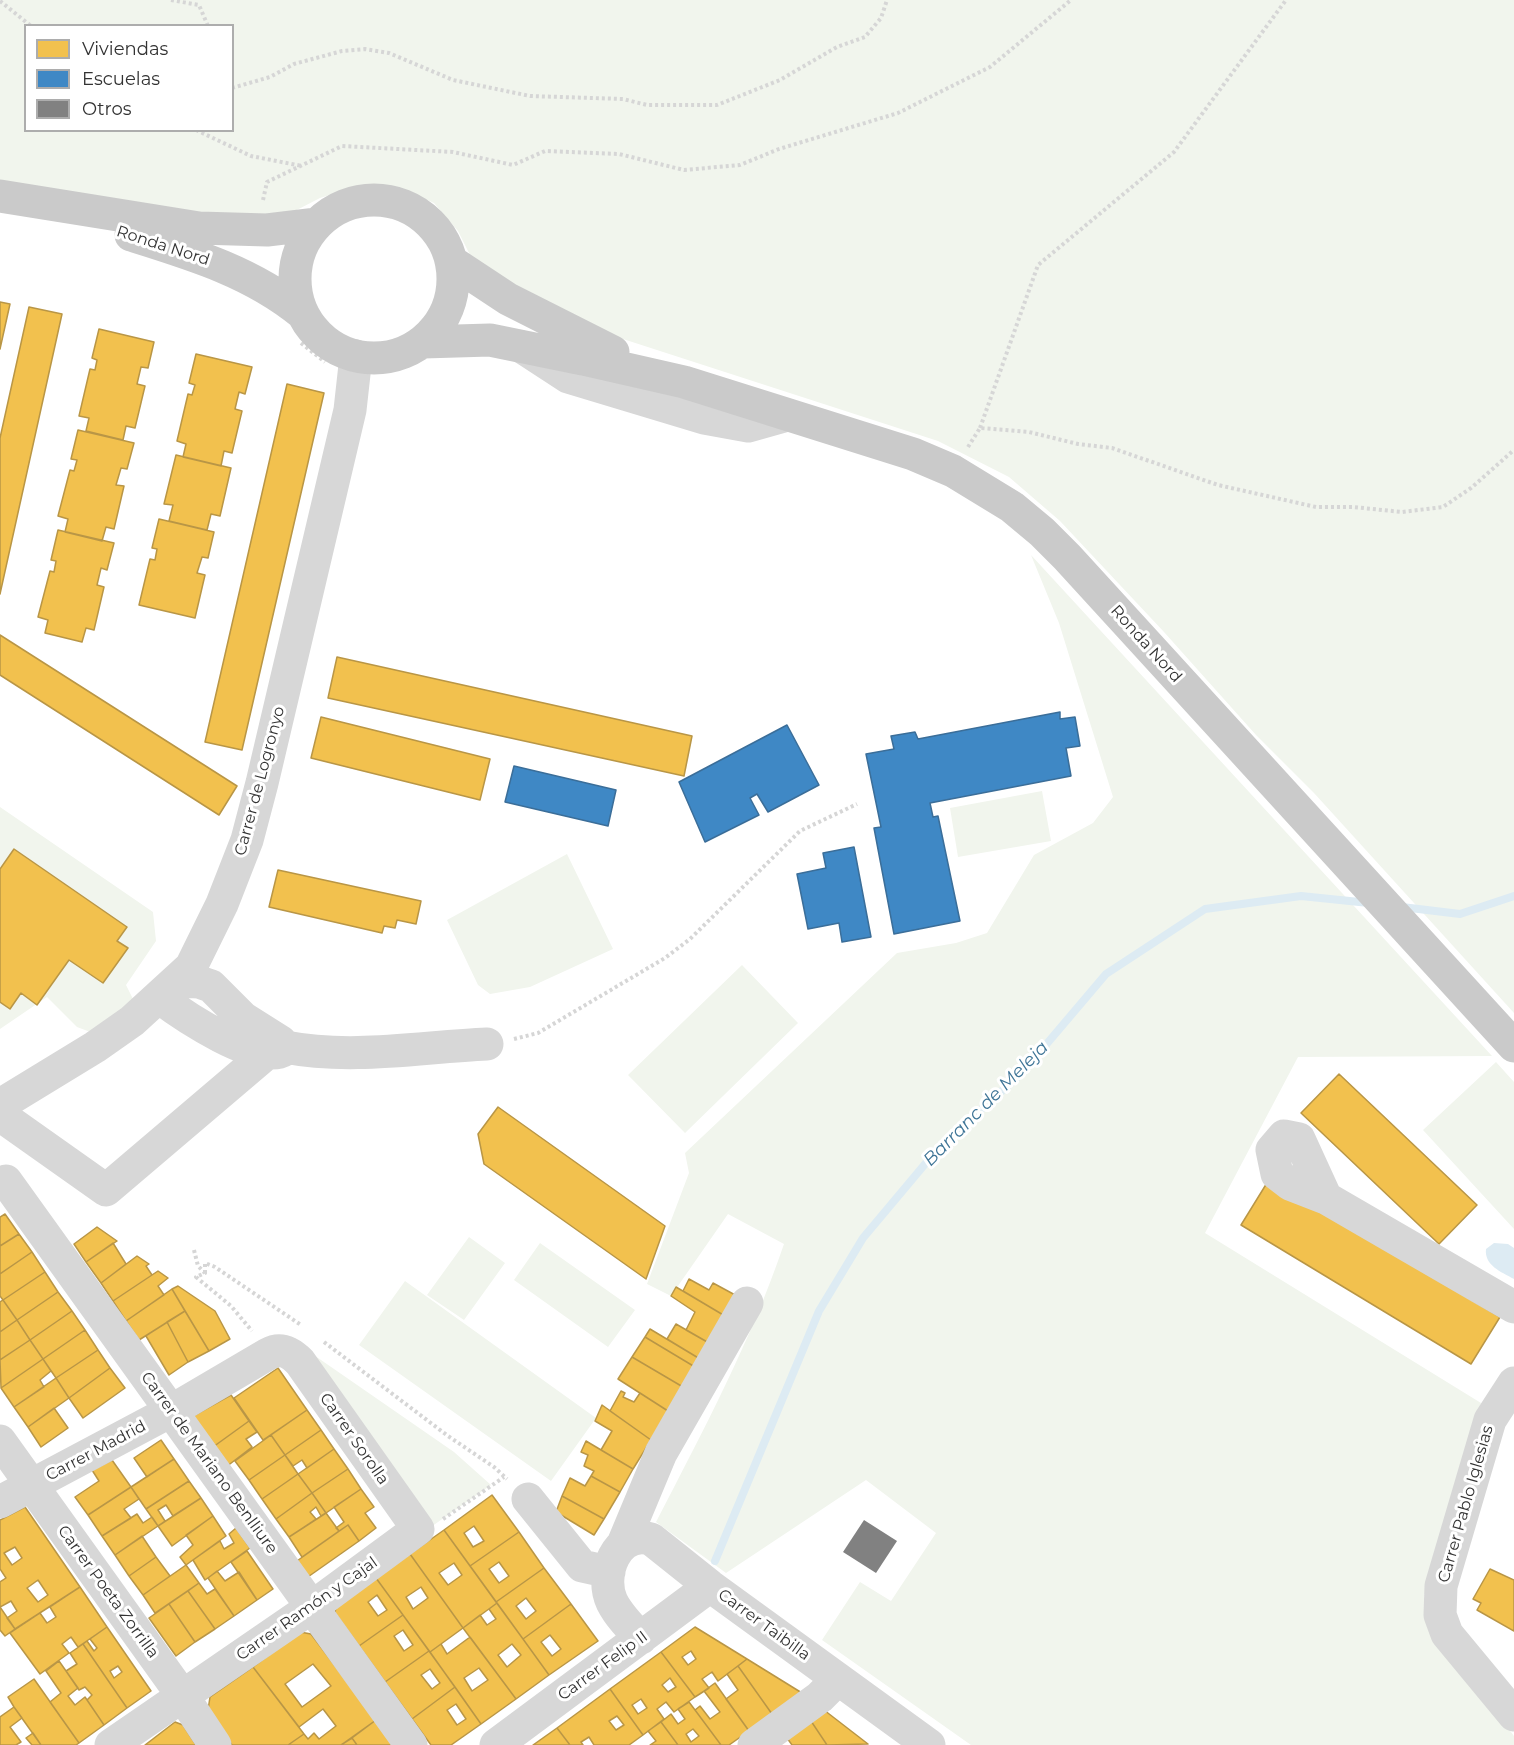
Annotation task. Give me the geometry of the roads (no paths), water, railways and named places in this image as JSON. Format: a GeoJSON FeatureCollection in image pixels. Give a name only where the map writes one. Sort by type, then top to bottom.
{"type":"FeatureCollection","features":[{"type":"Feature","properties":{"kind":"main road","name":"Ronda Nord"},"geometry":{"type":"LineString","coordinates":[[7,198],[199,228],[267,230],[317,224]]}},
{"type":"Feature","properties":{"kind":"main road","name":"Ronda Nord"},"geometry":{"type":"LineString","coordinates":[[7,198],[194,254],[256,280],[301,327]]}},
{"type":"Feature","properties":{"kind":"main road"},"geometry":{"type":"LineString","coordinates":[[359,201],[383,201],[407,207],[427,220],[443,239],[452,262],[453,284],[449,306],[438,326],[423,342],[402,353],[380,358],[342,361],[331,346],[313,330],[301,327],[296,290],[296,267],[303,244],[317,224],[336,210],[359,201]]}},
{"type":"Feature","properties":{"kind":"main road","name":"Ronda Nord"},"geometry":{"type":"LineString","coordinates":[[452,262],[508,299],[579,336],[684,382]]}},
{"type":"Feature","properties":{"kind":"main road","name":"Ronda Nord"},"geometry":{"type":"LineString","coordinates":[[423,342],[490,340],[684,382],[913,454],[953,471],[1012,507],[1042,532],[1514,1046]]}},
{"type":"Feature","properties":{"kind":"street"},"geometry":{"type":"LineString","coordinates":[[522,347],[568,377],[704,418],[748,426],[787,415]]}},
{"type":"Feature","properties":{"kind":"street","name":"Carrer de Logronyo"},"geometry":{"type":"LineString","coordinates":[[3,1104],[95,1047],[169,990],[191,967],[204,944],[247,840],[262,783],[350,410],[342,361]]}},
{"type":"Feature","properties":{"kind":"street"},"geometry":{"type":"LineString","coordinates":[[3,1104],[106,1190],[276,1050],[282,1042],[243,1018],[211,986],[203,963],[204,944]]}},
{"type":"Feature","properties":{"kind":"street"},"geometry":{"type":"LineString","coordinates":[[169,990],[199,982],[211,986]]}},
{"type":"Feature","properties":{"kind":"street"},"geometry":{"type":"LineString","coordinates":[[169,990],[221,1038],[276,1050],[359,1053],[487,1044]]}},
{"type":"Feature","properties":{"kind":"street","name":"Carrer de Mariano Benlliure"},"geometry":{"type":"LineString","coordinates":[[6,1181],[411,1745]]}},
{"type":"Feature","properties":{"kind":"street"},"geometry":{"type":"LineString","coordinates":[[1326,1198],[1514,1307]]}},
{"type":"Feature","properties":{"kind":"street"},"geometry":{"type":"LineString","coordinates":[[641,1638],[612,1602],[608,1591],[662,1453],[747,1303]]}},
{"type":"Feature","properties":{"kind":"street","name":"Carrer Madrid"},"geometry":{"type":"LineString","coordinates":[[0,1502],[171,1411],[287,1344]]}},
{"type":"Feature","properties":{"kind":"street","name":"Carrer Sorolla"},"geometry":{"type":"LineString","coordinates":[[287,1344],[418,1529]]}},
{"type":"Feature","properties":{"kind":"street","name":"Carrer Pablo Iglesias"},"geometry":{"type":"LineString","coordinates":[[1514,1383],[1490,1420],[1441,1586],[1440,1615],[1447,1634],[1514,1715]]}},
{"type":"Feature","properties":{"kind":"street","name":"Carrer Poeta Zorrilla"},"geometry":{"type":"LineString","coordinates":[[0,1441],[182,1695],[215,1745]]}},
{"type":"Feature","properties":{"kind":"street","name":"Carrer Taibilla"},"geometry":{"type":"LineString","coordinates":[[528,1499],[582,1566],[629,1542],[710,1586],[929,1745]]}},
{"type":"Feature","properties":{"kind":"street","name":"Carrer Ramón y Cajal"},"geometry":{"type":"LineString","coordinates":[[111,1745],[312,1607],[418,1529]]}},
{"type":"Feature","properties":{"kind":"street","name":"Carrer Felip II"},"geometry":{"type":"LineString","coordinates":[[495,1745],[710,1586]]}},
{"type":"Feature","properties":{"kind":"street"},"geometry":{"type":"LineString","coordinates":[[754,1745],[820,1697],[838,1679]]}},
{"type":"Feature","properties":{"kind":"waterway","name":"Barranc de Meleja"},"geometry":{"type":"LineString","coordinates":[[715,1561],[819,1311],[863,1238],[941,1145],[1022,1073],[1106,974],[1205,909],[1301,896],[1369,903]]}},
{"type":"Feature","properties":{"kind":"waterway","name":"Barranc de Meleja"},"geometry":{"type":"LineString","coordinates":[[1402,907],[1460,914],[1514,896]]}}]}
